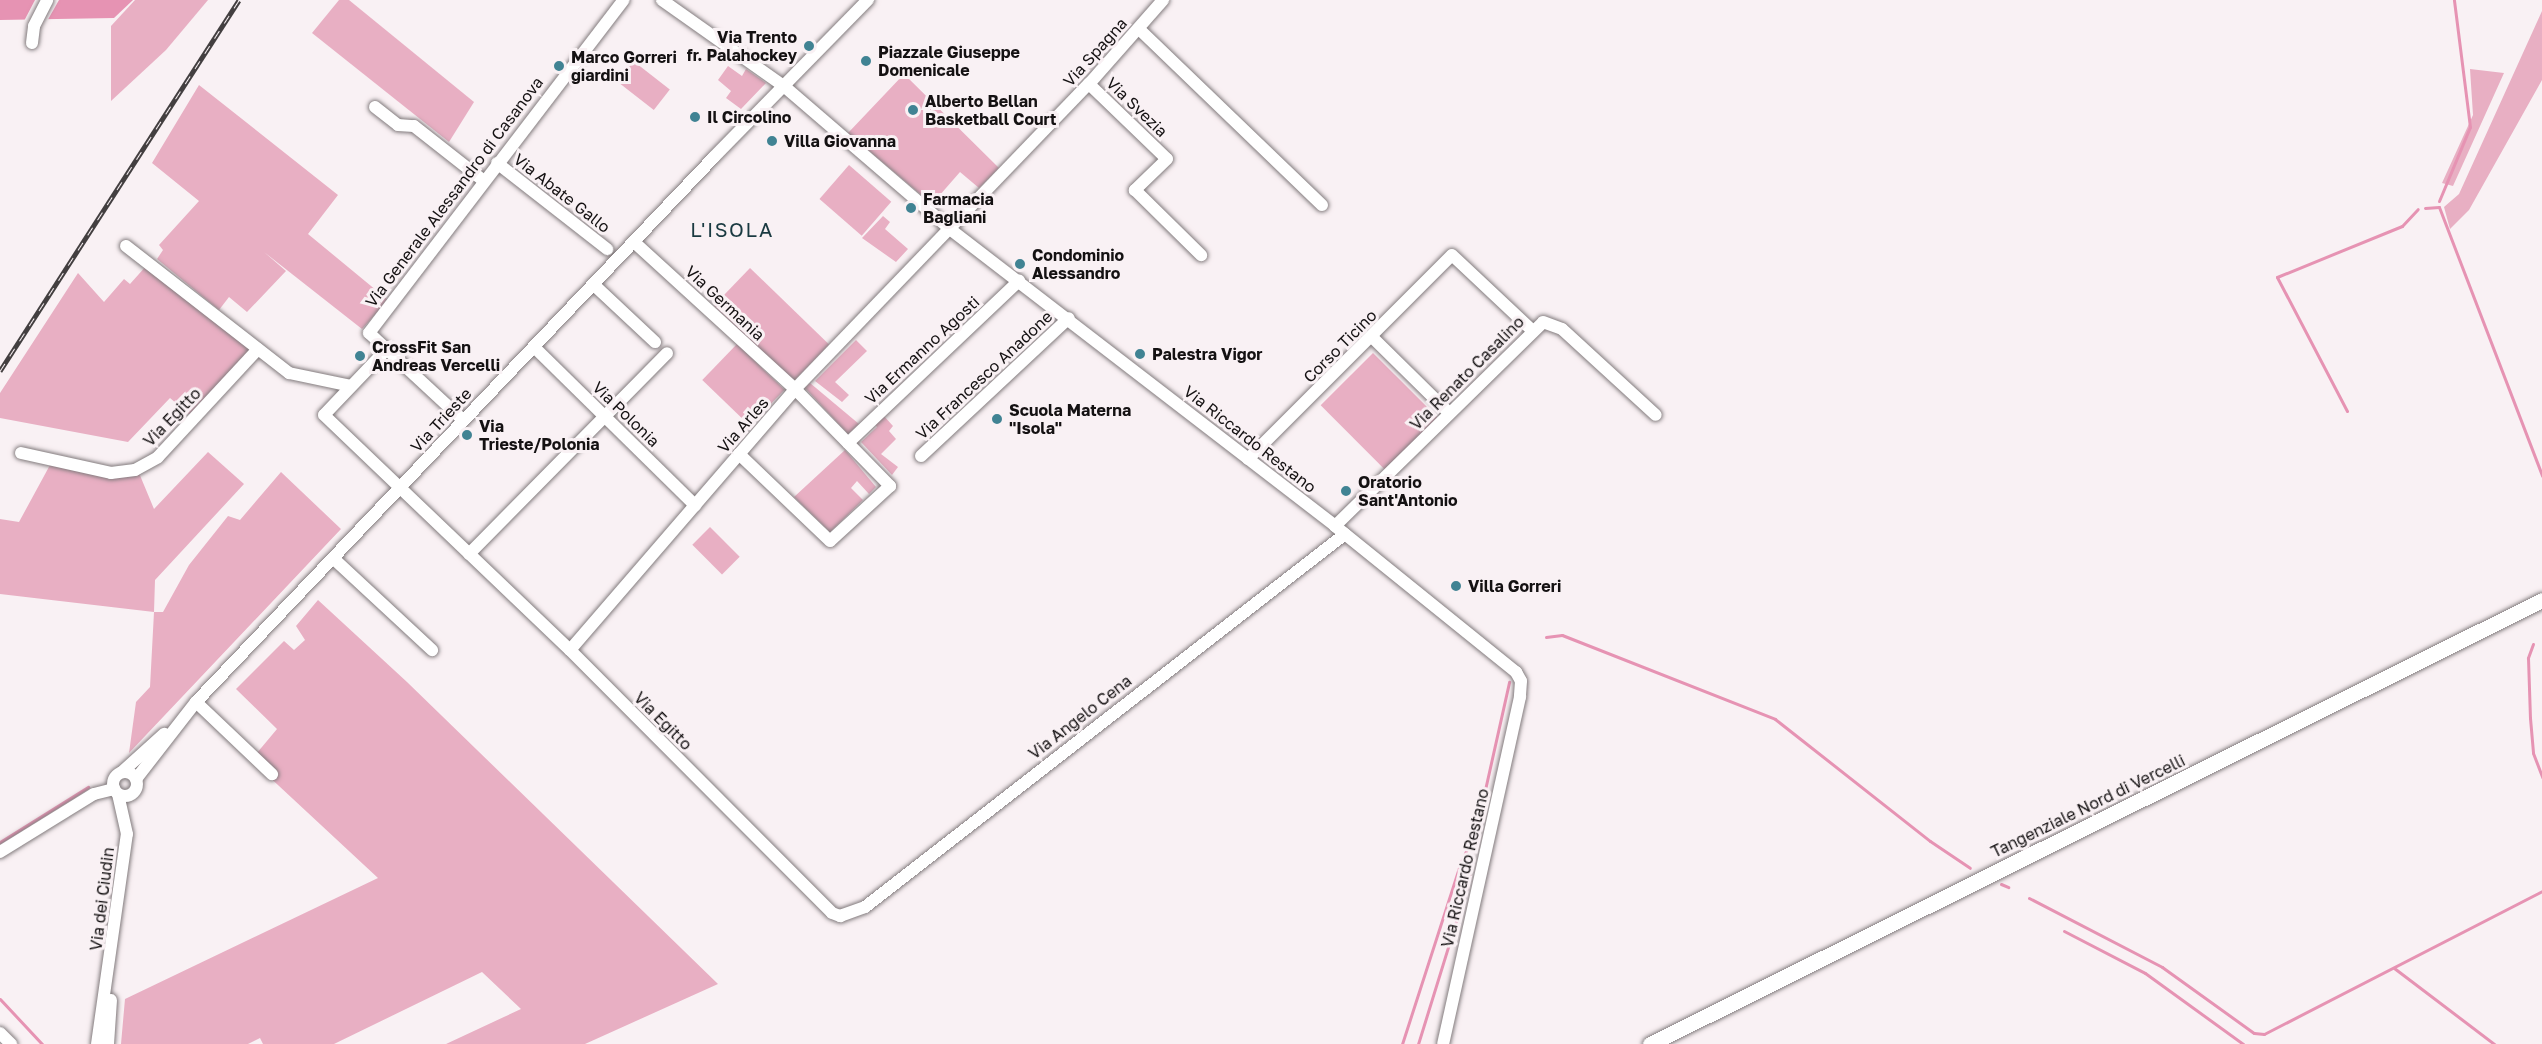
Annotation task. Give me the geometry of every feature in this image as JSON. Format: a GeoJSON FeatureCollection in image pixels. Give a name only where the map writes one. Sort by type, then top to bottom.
{"type":"FeatureCollection","features":[{"type":"Feature","properties":{"kind":"main road","name":"Tangenziale Nord di Vercelli"},"geometry":{"type":"LineString","coordinates":[[1650,1044],[2542,600]]}},
{"type":"Feature","properties":{"kind":"street"},"geometry":{"type":"LineString","coordinates":[[32,43],[34,26],[47,0]]}},
{"type":"Feature","properties":{"kind":"street","name":"Via Generale Alessandro di Casanova"},"geometry":{"type":"LineString","coordinates":[[463,420],[385,351],[369,333],[624,0]]}},
{"type":"Feature","properties":{"kind":"street","name":"Via Riccardo Restano"},"geometry":{"type":"LineString","coordinates":[[662,0],[785,87],[951,230],[1069,318],[1340,530],[1516,672],[1521,681],[1443,1044]]}},
{"type":"Feature","properties":{"kind":"street","name":"Via Trieste"},"geometry":{"type":"LineString","coordinates":[[174,726],[593,284],[868,0]]}},
{"type":"Feature","properties":{"kind":"street","name":"Via Spagna"},"geometry":{"type":"LineString","coordinates":[[951,230],[1089,84],[1163,0]]}},
{"type":"Feature","properties":{"kind":"street"},"geometry":{"type":"LineString","coordinates":[[1139,29],[1322,205]]}},
{"type":"Feature","properties":{"kind":"street","name":"Via Svezia"},"geometry":{"type":"LineString","coordinates":[[1089,84],[1167,159],[1135,190],[1201,255]]}},
{"type":"Feature","properties":{"kind":"street"},"geometry":{"type":"LineString","coordinates":[[375,107],[398,125],[414,126],[484,181]]}},
{"type":"Feature","properties":{"kind":"street","name":"Via Abate Gallo"},"geometry":{"type":"LineString","coordinates":[[497,163],[607,249]]}},
{"type":"Feature","properties":{"kind":"street","name":"Via Arles"},"geometry":{"type":"LineString","coordinates":[[570,650],[795,390],[951,230]]}},
{"type":"Feature","properties":{"kind":"street","name":"Via Germania"},"geometry":{"type":"LineString","coordinates":[[634,242],[795,390],[890,486],[830,542],[739,454]]}},
{"type":"Feature","properties":{"kind":"street"},"geometry":{"type":"LineString","coordinates":[[126,246],[289,373],[351,386]]}},
{"type":"Feature","properties":{"kind":"street","name":"Corso Ticino"},"geometry":{"type":"LineString","coordinates":[[1248,459],[1452,255],[1532,330]]}},
{"type":"Feature","properties":{"kind":"street","name":"Via Ermanno Agosti"},"geometry":{"type":"LineString","coordinates":[[848,443],[1020,281]]}},
{"type":"Feature","properties":{"kind":"street"},"geometry":{"type":"LineString","coordinates":[[593,284],[655,342]]}},
{"type":"Feature","properties":{"kind":"street","name":"Via Francesco Anadone"},"geometry":{"type":"LineString","coordinates":[[921,456],[1069,318]]}},
{"type":"Feature","properties":{"kind":"street","name":"Via Renato Casalino"},"geometry":{"type":"LineString","coordinates":[[1340,530],[1449,412],[1532,330],[1543,322],[1562,329],[1656,415]]}},
{"type":"Feature","properties":{"kind":"street"},"geometry":{"type":"LineString","coordinates":[[1372,337],[1449,412]]}},
{"type":"Feature","properties":{"kind":"street","name":"Via Polonia"},"geometry":{"type":"LineString","coordinates":[[534,347],[695,505]]}},
{"type":"Feature","properties":{"kind":"street","name":"Via Egitto"},"geometry":{"type":"LineString","coordinates":[[21,453],[111,473],[135,470],[158,457],[258,349]]}},
{"type":"Feature","properties":{"kind":"street","name":"Via Egitto"},"geometry":{"type":"LineString","coordinates":[[385,351],[324,415],[570,650],[832,913]]}},
{"type":"Feature","properties":{"kind":"street"},"geometry":{"type":"LineString","coordinates":[[469,554],[667,353]]}},
{"type":"Feature","properties":{"kind":"street","name":"Via Angelo Cena"},"geometry":{"type":"LineString","coordinates":[[832,913],[840,916],[865,907],[1340,530]]}},
{"type":"Feature","properties":{"kind":"street"},"geometry":{"type":"LineString","coordinates":[[334,559],[432,650]]}},
{"type":"Feature","properties":{"kind":"street"},"geometry":{"type":"LineString","coordinates":[[196,702],[272,774]]}},
{"type":"Feature","properties":{"kind":"street"},"geometry":{"type":"LineString","coordinates":[[116,792],[113,778],[174,726]]}},
{"type":"Feature","properties":{"kind":"street"},"geometry":{"type":"LineString","coordinates":[[0,852],[94,794],[116,792],[129,795],[174,726]]}},
{"type":"Feature","properties":{"kind":"street"},"geometry":{"type":"LineString","coordinates":[[122,772],[132,774],[135,785]]}},
{"type":"Feature","properties":{"kind":"street","name":"Via dei Ciudin"},"geometry":{"type":"LineString","coordinates":[[97,1044],[111,967],[135,785]]}},
{"type":"Feature","properties":{"kind":"street","name":"Via dei Ciudin"},"geometry":{"type":"LineString","coordinates":[[116,792],[123,803],[127,834]]}},
{"type":"Feature","properties":{"kind":"street","name":"Via dei Ciudin"},"geometry":{"type":"LineString","coordinates":[[108,1044],[111,967]]}},
{"type":"Feature","properties":{"kind":"street"},"geometry":{"type":"LineString","coordinates":[[0,1033],[11,1044]]}},
{"type":"Feature","properties":{"kind":"shaded area"},"geometry":{"type":"Polygon","coordinates":[[[0,0],[133,0],[114,18],[0,20],[0,0]]]}},
{"type":"Feature","properties":{"kind":"shaded area"},"geometry":{"type":"Polygon","coordinates":[[[135,0],[208,0],[166,50],[111,101],[111,26],[135,0]]]}},
{"type":"Feature","properties":{"kind":"shaded area"},"geometry":{"type":"Polygon","coordinates":[[[339,0],[349,0],[474,102],[449,142],[312,33],[339,0]]]}},
{"type":"Feature","properties":{"kind":"shaded area"},"geometry":{"type":"Polygon","coordinates":[[[2542,11],[2542,80],[2469,210],[2450,229],[2444,207],[2459,194],[2542,11]]]}},
{"type":"Feature","properties":{"kind":"shaded area"},"geometry":{"type":"Polygon","coordinates":[[[632,60],[670,90],[654,110],[616,80],[632,60]]]}},
{"type":"Feature","properties":{"kind":"shaded area"},"geometry":{"type":"Polygon","coordinates":[[[728,66],[742,76],[746,69],[766,83],[741,109],[726,98],[731,91],[718,80],[728,66]]]}},
{"type":"Feature","properties":{"kind":"shaded area"},"geometry":{"type":"Polygon","coordinates":[[[2470,69],[2504,73],[2453,186],[2442,183],[2473,115],[2470,69]]]}},
{"type":"Feature","properties":{"kind":"shaded area"},"geometry":{"type":"Polygon","coordinates":[[[904,74],[999,168],[979,188],[960,172],[932,204],[848,133],[904,74]]]}},
{"type":"Feature","properties":{"kind":"shaded area"},"geometry":{"type":"Polygon","coordinates":[[[199,85],[338,195],[308,234],[388,300],[362,329],[264,252],[286,271],[247,312],[229,297],[219,310],[157,259],[163,250],[159,245],[199,201],[152,163],[199,85]]]}},
{"type":"Feature","properties":{"kind":"shaded area"},"geometry":{"type":"Polygon","coordinates":[[[849,165],[891,202],[862,236],[819,199],[849,165]]]}},
{"type":"Feature","properties":{"kind":"shaded area"},"geometry":{"type":"Polygon","coordinates":[[[883,216],[890,222],[885,229],[908,249],[896,262],[862,238],[883,216]]]}},
{"type":"Feature","properties":{"kind":"shaded area"},"geometry":{"type":"Polygon","coordinates":[[[147,265],[252,350],[191,416],[170,398],[128,442],[0,418],[0,393],[78,273],[104,302],[124,279],[130,284],[147,265]]]}},
{"type":"Feature","properties":{"kind":"shaded area"},"geometry":{"type":"Polygon","coordinates":[[[750,268],[829,344],[793,382],[714,305],[750,268]]]}},
{"type":"Feature","properties":{"kind":"shaded area"},"geometry":{"type":"Polygon","coordinates":[[[856,340],[867,351],[835,382],[849,395],[842,402],[815,381],[856,340]]]}},
{"type":"Feature","properties":{"kind":"shaded area"},"geometry":{"type":"Polygon","coordinates":[[[737,344],[784,390],[750,426],[702,380],[737,344]]]}},
{"type":"Feature","properties":{"kind":"shaded area"},"geometry":{"type":"Polygon","coordinates":[[[1373,353],[1437,417],[1385,470],[1321,405],[1373,353]]]}},
{"type":"Feature","properties":{"kind":"shaded area"},"geometry":{"type":"Polygon","coordinates":[[[810,383],[859,424],[848,434],[805,388],[810,383]]]}},
{"type":"Feature","properties":{"kind":"shaded area"},"geometry":{"type":"Polygon","coordinates":[[[883,415],[893,426],[889,431],[896,439],[881,454],[898,467],[892,475],[861,442],[877,427],[874,423],[883,415]]]}},
{"type":"Feature","properties":{"kind":"shaded area"},"geometry":{"type":"Polygon","coordinates":[[[845,450],[876,487],[869,494],[857,481],[851,488],[863,500],[830,532],[794,497],[845,450]]]}},
{"type":"Feature","properties":{"kind":"shaded area"},"geometry":{"type":"Polygon","coordinates":[[[208,452],[244,484],[155,580],[154,612],[0,594],[0,519],[19,522],[50,465],[139,473],[154,509],[208,452]]]}},
{"type":"Feature","properties":{"kind":"shaded area"},"geometry":{"type":"Polygon","coordinates":[[[281,472],[341,529],[129,753],[136,702],[150,687],[154,612],[163,612],[189,565],[228,516],[240,520],[281,472]]]}},
{"type":"Feature","properties":{"kind":"shaded area"},"geometry":{"type":"Polygon","coordinates":[[[710,527],[740,557],[722,574],[692,545],[710,527]]]}},
{"type":"Feature","properties":{"kind":"shaded area"},"geometry":{"type":"Polygon","coordinates":[[[318,600],[407,682],[718,984],[585,1044],[446,1044],[521,1009],[482,972],[334,1044],[263,1044],[260,1038],[248,1044],[121,1044],[125,999],[378,878],[251,760],[277,729],[236,689],[284,641],[294,650],[305,640],[296,626],[318,600]]]}},
{"type":"Feature","properties":{"kind":"pier"},"geometry":{"type":"Polygon","coordinates":[[[35,0],[59,0],[46,23],[23,23],[35,0]]]}},
{"type":"Feature","properties":{"kind":"waterway"},"geometry":{"type":"LineString","coordinates":[[2439,201],[2470,127],[2454,0]]}},
{"type":"Feature","properties":{"kind":"waterway"},"geometry":{"type":"LineString","coordinates":[[2425,208],[2439,207],[2542,476]]}},
{"type":"Feature","properties":{"kind":"waterway"},"geometry":{"type":"LineString","coordinates":[[2347,411],[2277,277],[2402,226],[2418,209]]}},
{"type":"Feature","properties":{"kind":"waterway"},"geometry":{"type":"LineString","coordinates":[[1546,637],[1562,635],[1775,719],[1930,841],[1970,868]]}},
{"type":"Feature","properties":{"kind":"waterway"},"geometry":{"type":"LineString","coordinates":[[2533,644],[2528,658],[2530,718],[2533,753],[2542,777]]}},
{"type":"Feature","properties":{"kind":"waterway"},"geometry":{"type":"LineString","coordinates":[[1402,1044],[1460,864],[1476,830],[1509,682]]}},
{"type":"Feature","properties":{"kind":"waterway"},"geometry":{"type":"LineString","coordinates":[[0,842],[88,787]]}},
{"type":"Feature","properties":{"kind":"waterway"},"geometry":{"type":"LineString","coordinates":[[1418,1044],[1470,876]]}},
{"type":"Feature","properties":{"kind":"waterway"},"geometry":{"type":"LineString","coordinates":[[2001,884],[2008,887]]}},
{"type":"Feature","properties":{"kind":"waterway"},"geometry":{"type":"LineString","coordinates":[[2029,898],[2162,967],[2254,1033],[2264,1034],[2542,891]]}},
{"type":"Feature","properties":{"kind":"waterway"},"geometry":{"type":"LineString","coordinates":[[2064,931],[2145,973],[2243,1044]]}},
{"type":"Feature","properties":{"kind":"waterway"},"geometry":{"type":"LineString","coordinates":[[2394,968],[2494,1044]]}},
{"type":"Feature","properties":{"kind":"waterway"},"geometry":{"type":"LineString","coordinates":[[0,999],[42,1044]]}},
{"type":"Feature","properties":{"kind":"railway"},"geometry":{"type":"LineString","coordinates":[[0,371],[239,0]]}},
{"type":"Feature","properties":{"kind":"place","name":"Via Trento fr. Palahockey"},"geometry":{"type":"Point","coordinates":[809,46]}},
{"type":"Feature","properties":{"kind":"place","name":"Piazzale Giuseppe Domenicale"},"geometry":{"type":"Point","coordinates":[866,61]}},
{"type":"Feature","properties":{"kind":"place","name":"Marco Gorreri giardini"},"geometry":{"type":"Point","coordinates":[559,66]}},
{"type":"Feature","properties":{"kind":"place","name":"Alberto Bellan Basketball Court"},"geometry":{"type":"Point","coordinates":[913,110]}},
{"type":"Feature","properties":{"kind":"place","name":"Il Circolino"},"geometry":{"type":"Point","coordinates":[695,117]}},
{"type":"Feature","properties":{"kind":"place","name":"Villa Giovanna"},"geometry":{"type":"Point","coordinates":[772,141]}},
{"type":"Feature","properties":{"kind":"place","name":"Farmacia Bagliani"},"geometry":{"type":"Point","coordinates":[911,208]}},
{"type":"Feature","properties":{"kind":"place","name":"Condominio Alessandro"},"geometry":{"type":"Point","coordinates":[1020,264]}},
{"type":"Feature","properties":{"kind":"place","name":"Palestra Vigor"},"geometry":{"type":"Point","coordinates":[1140,354]}},
{"type":"Feature","properties":{"kind":"place","name":"CrossFit San Andreas Vercelli"},"geometry":{"type":"Point","coordinates":[360,356]}},
{"type":"Feature","properties":{"kind":"place","name":"Scuola Materna \"Isola\""},"geometry":{"type":"Point","coordinates":[997,419]}},
{"type":"Feature","properties":{"kind":"place","name":"Via Trieste/Polonia"},"geometry":{"type":"Point","coordinates":[467,435]}},
{"type":"Feature","properties":{"kind":"place","name":"Oratorio Sant'Antonio"},"geometry":{"type":"Point","coordinates":[1346,491]}},
{"type":"Feature","properties":{"kind":"place","name":"Villa Gorreri"},"geometry":{"type":"Point","coordinates":[1456,586]}},
{"type":"Feature","properties":{"kind":"district","name":"L'ISOLA"},"geometry":{"type":"Point","coordinates":[732,229]}}]}
